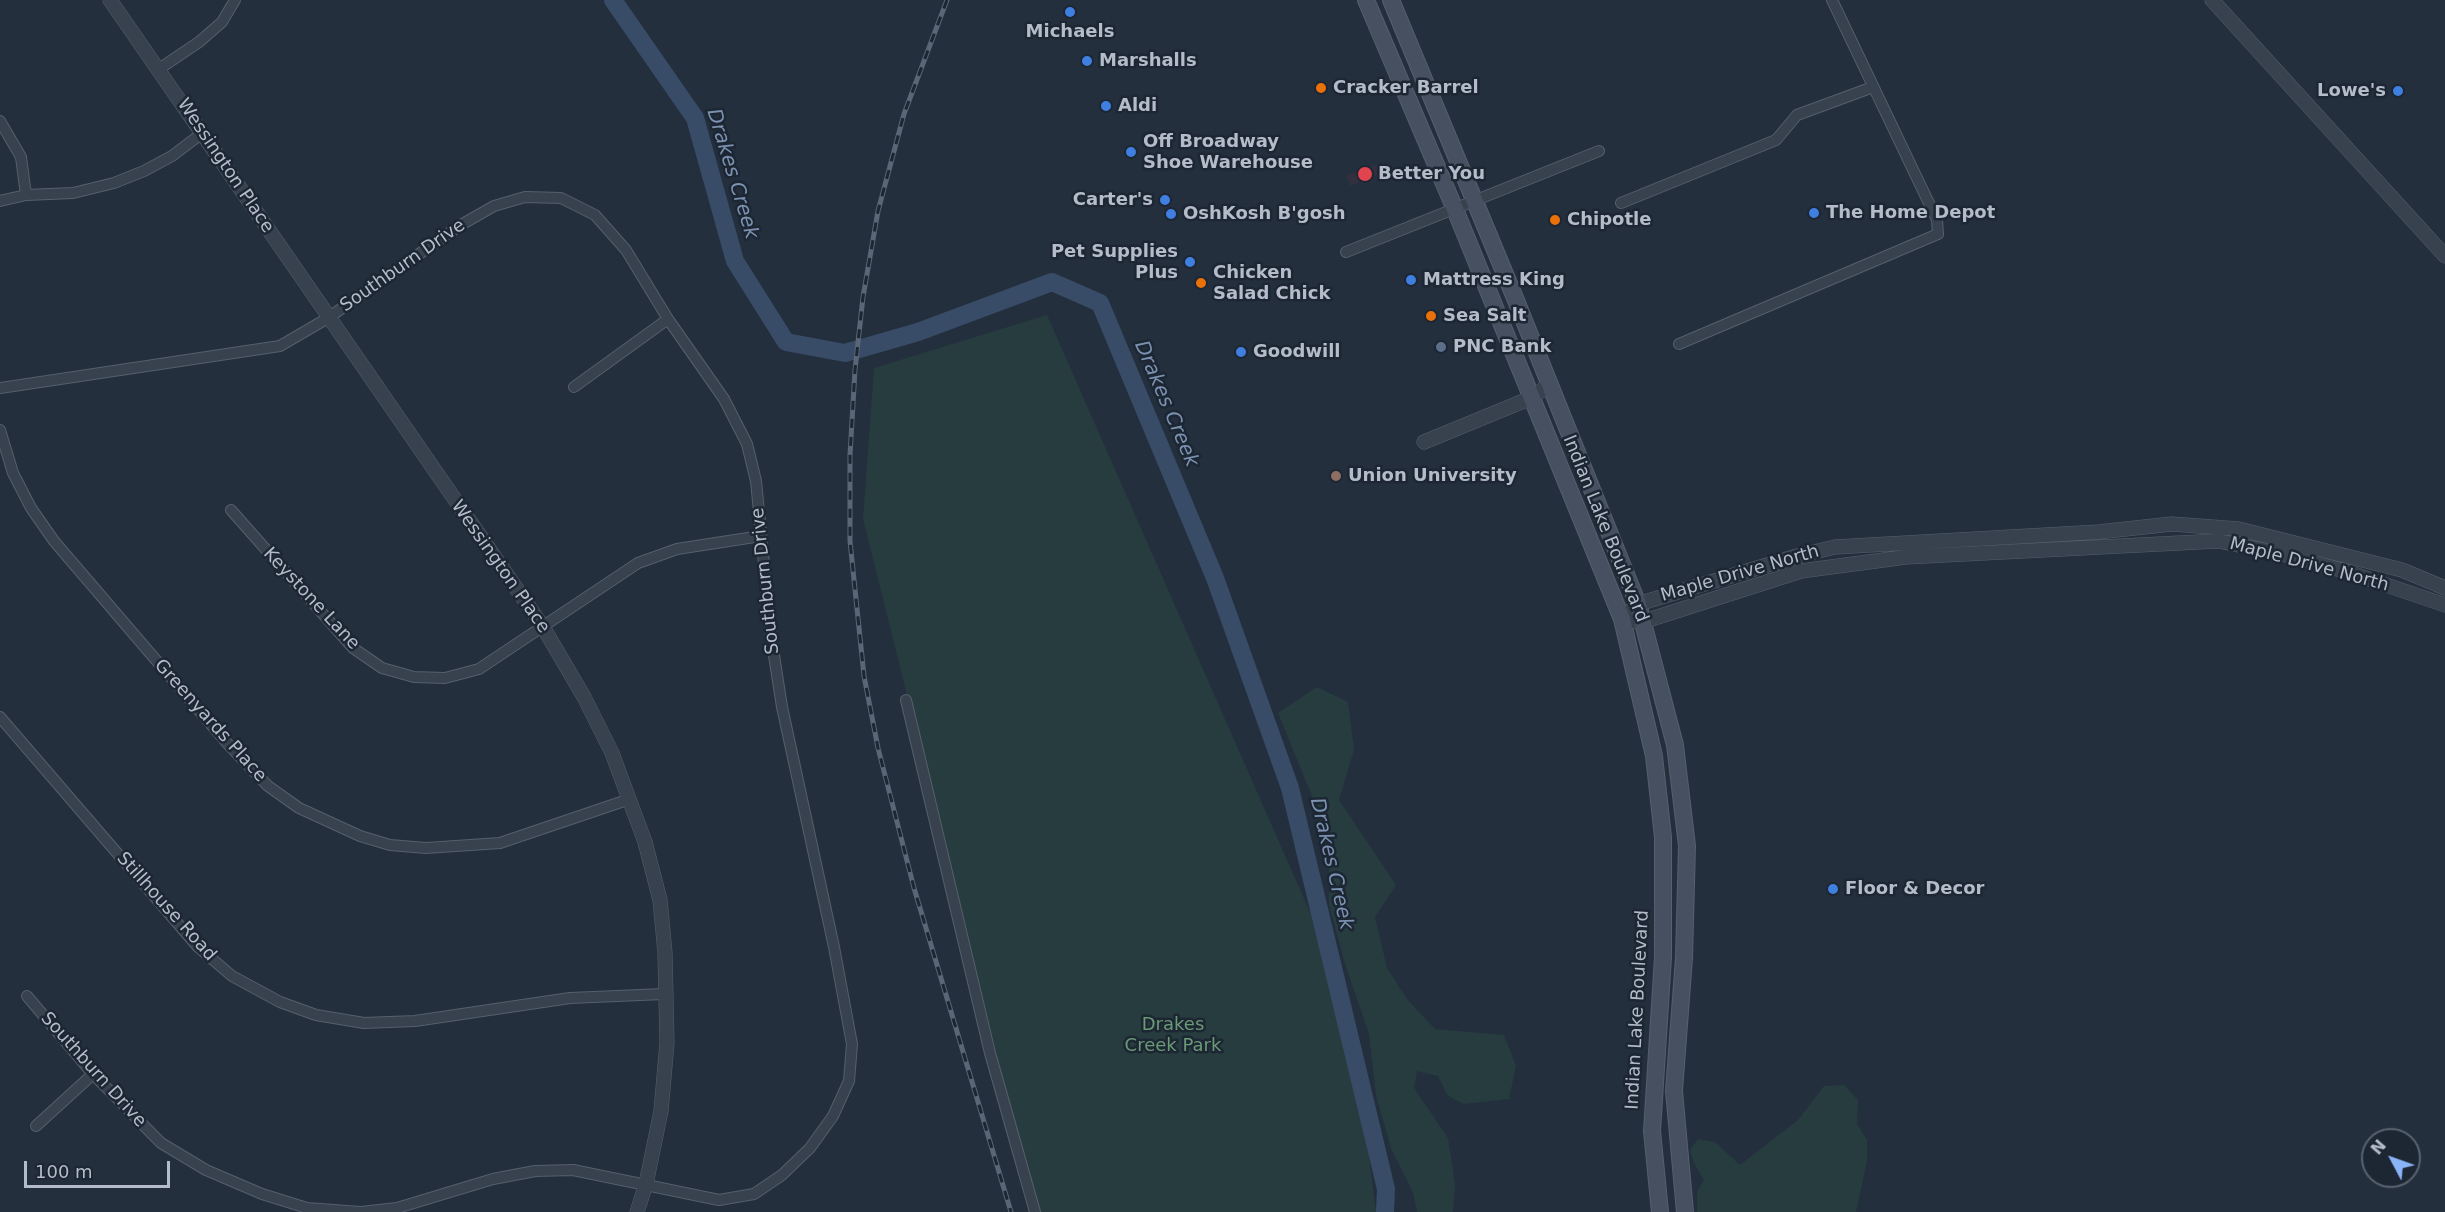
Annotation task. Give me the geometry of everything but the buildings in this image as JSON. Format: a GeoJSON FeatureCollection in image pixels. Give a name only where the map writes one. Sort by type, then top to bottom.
{"type":"FeatureCollection","features":[{"type":"Feature","properties":{"kind":"main road","name":"Indian Lake Boulevard"},"geometry":{"type":"LineString","coordinates":[[1366,0],[1455,207],[1622,619],[1654,756],[1663,837],[1663,957],[1652,1131],[1660,1212]]}},
{"type":"Feature","properties":{"kind":"main road","name":"Indian Lake Boulevard"},"geometry":{"type":"LineString","coordinates":[[1391,0],[1638,604],[1675,745],[1687,846],[1684,958],[1674,1091],[1684,1212]]}},
{"type":"Feature","properties":{"kind":"street","name":"Wessington Place"},"geometry":{"type":"LineString","coordinates":[[110,0],[543,627],[584,697],[612,753],[645,842],[660,900],[665,953],[664,994],[667,1043],[661,1111],[646,1184],[637,1212]]}},
{"type":"Feature","properties":{"kind":"street"},"geometry":{"type":"LineString","coordinates":[[159,69],[199,42],[222,22],[236,0]]}},
{"type":"Feature","properties":{"kind":"street"},"geometry":{"type":"LineString","coordinates":[[1679,344],[1938,234],[1937,220],[1832,0]]}},
{"type":"Feature","properties":{"kind":"street"},"geometry":{"type":"LineString","coordinates":[[2212,0],[2445,256]]}},
{"type":"Feature","properties":{"kind":"street"},"geometry":{"type":"LineString","coordinates":[[1621,203],[1776,140],[1797,115],[1873,87]]}},
{"type":"Feature","properties":{"kind":"street"},"geometry":{"type":"LineString","coordinates":[[0,121],[21,157],[26,195]]}},
{"type":"Feature","properties":{"kind":"street"},"geometry":{"type":"LineString","coordinates":[[0,201],[26,195],[73,193],[114,183],[172,156],[201,134]]}},
{"type":"Feature","properties":{"kind":"street"},"geometry":{"type":"LineString","coordinates":[[1346,252],[1599,151]]}},
{"type":"Feature","properties":{"kind":"street","name":"Southburn Drive"},"geometry":{"type":"LineString","coordinates":[[0,388],[280,346],[328,318],[459,226],[494,206],[525,197],[561,198],[595,215],[626,250],[668,319],[724,399],[747,444],[756,482],[771,636],[782,707],[834,946],[852,1044],[849,1081],[833,1116],[810,1148],[782,1175],[754,1194],[719,1200],[573,1170],[535,1171],[493,1179],[398,1208],[361,1212],[307,1208],[262,1194],[206,1170],[161,1143],[93,1074],[27,996]]}},
{"type":"Feature","properties":{"kind":"street"},"geometry":{"type":"LineString","coordinates":[[574,387],[668,319]]}},
{"type":"Feature","properties":{"kind":"street"},"geometry":{"type":"LineString","coordinates":[[1424,442],[1532,398],[1549,385]]}},
{"type":"Feature","properties":{"kind":"street","name":"Greenyards Place"},"geometry":{"type":"LineString","coordinates":[[0,430],[13,473],[31,508],[54,541],[227,743],[268,786],[298,808],[360,836],[390,845],[426,848],[500,843],[630,799]]}},
{"type":"Feature","properties":{"kind":"street","name":"Keystone Lane"},"geometry":{"type":"LineString","coordinates":[[231,510],[353,648],[382,669],[414,677],[445,678],[479,669],[638,563],[677,549],[761,536]]}},
{"type":"Feature","properties":{"kind":"street","name":"Maple Drive North"},"geometry":{"type":"LineString","coordinates":[[1622,619],[1642,622],[1801,571],[1906,550],[2172,524],[2239,529],[2402,570],[2445,588]]}},
{"type":"Feature","properties":{"kind":"street"},"geometry":{"type":"LineString","coordinates":[[2218,541],[2221,527]]}},
{"type":"Feature","properties":{"kind":"street"},"geometry":{"type":"LineString","coordinates":[[2098,532],[2099,546]]}},
{"type":"Feature","properties":{"kind":"street","name":"Maple Drive North"},"geometry":{"type":"LineString","coordinates":[[1622,619],[1638,604],[1797,556],[1835,547],[1906,550],[2218,541],[2283,554],[2442,602],[2445,605]]}},
{"type":"Feature","properties":{"kind":"street"},"geometry":{"type":"LineString","coordinates":[[1797,556],[1801,571]]}},
{"type":"Feature","properties":{"kind":"street"},"geometry":{"type":"LineString","coordinates":[[2348,573],[2355,558]]}},
{"type":"Feature","properties":{"kind":"street"},"geometry":{"type":"LineString","coordinates":[[906,700],[990,1053],[1035,1212]]}},
{"type":"Feature","properties":{"kind":"street","name":"Stillhouse Road"},"geometry":{"type":"LineString","coordinates":[[0,717],[198,947],[232,976],[280,1002],[316,1015],[364,1023],[415,1021],[570,998],[664,994]]}},
{"type":"Feature","properties":{"kind":"street"},"geometry":{"type":"LineString","coordinates":[[36,1126],[93,1074]]}},
{"type":"Feature","properties":{"kind":"shaded area","name":"Better You"},"geometry":{"type":"Polygon","coordinates":[[[1380,163],[1384,172],[1350,186],[1346,176],[1380,163]]]}},
{"type":"Feature","properties":{"kind":"green space","name":"Drakes Creek Park"},"geometry":{"type":"Polygon","coordinates":[[[1047,315],[1350,1003],[1376,1212],[1036,1212],[863,519],[874,368],[1047,315]]]}},
{"type":"Feature","properties":{"kind":"green space"},"geometry":{"type":"Polygon","coordinates":[[[1317,687],[1348,702],[1354,750],[1339,800],[1396,885],[1375,917],[1387,968],[1407,999],[1435,1029],[1504,1035],[1516,1066],[1509,1099],[1463,1104],[1447,1095],[1438,1076],[1417,1071],[1414,1088],[1448,1138],[1455,1184],[1453,1212],[1417,1212],[1413,1192],[1391,1148],[1376,1095],[1369,1034],[1345,964],[1329,905],[1329,870],[1314,801],[1278,713],[1317,687]]]}},
{"type":"Feature","properties":{"kind":"green space"},"geometry":{"type":"Polygon","coordinates":[[[1844,1085],[1858,1100],[1857,1124],[1867,1140],[1867,1161],[1856,1212],[1697,1212],[1697,1192],[1704,1180],[1694,1163],[1690,1150],[1698,1139],[1715,1142],[1740,1165],[1798,1120],[1824,1086],[1844,1085]]]}},
{"type":"Feature","properties":{"kind":"waterway","name":"Drakes Creek"},"geometry":{"type":"LineString","coordinates":[[613,0],[695,118],[735,261],[786,342],[845,353],[918,332],[1052,282],[1100,303],[1215,578],[1290,788],[1386,1189],[1385,1212]]}},
{"type":"Feature","properties":{"kind":"railway"},"geometry":{"type":"LineString","coordinates":[[947,0],[904,114],[878,211],[863,297],[855,370],[850,455],[850,541],[864,676],[878,748],[914,888],[1011,1212]]}},
{"type":"Feature","properties":{"kind":"place","name":"Michaels"},"geometry":{"type":"Point","coordinates":[1070,12]}},
{"type":"Feature","properties":{"kind":"place","name":"Marshalls"},"geometry":{"type":"Point","coordinates":[1087,61]}},
{"type":"Feature","properties":{"kind":"place","name":"Cracker Barrel"},"geometry":{"type":"Point","coordinates":[1321,88]}},
{"type":"Feature","properties":{"kind":"place","name":"Lowe's"},"geometry":{"type":"Point","coordinates":[2398,91]}},
{"type":"Feature","properties":{"kind":"place","name":"Aldi"},"geometry":{"type":"Point","coordinates":[1106,106]}},
{"type":"Feature","properties":{"kind":"place","name":"Off Broadway Shoe Warehouse"},"geometry":{"type":"Point","coordinates":[1131,152]}},
{"type":"Feature","properties":{"kind":"place","name":"Better You"},"geometry":{"type":"Point","coordinates":[1365,174]}},
{"type":"Feature","properties":{"kind":"place","name":"Carter's"},"geometry":{"type":"Point","coordinates":[1165,200]}},
{"type":"Feature","properties":{"kind":"place","name":"The Home Depot"},"geometry":{"type":"Point","coordinates":[1814,213]}},
{"type":"Feature","properties":{"kind":"place","name":"OshKosh B'gosh"},"geometry":{"type":"Point","coordinates":[1171,214]}},
{"type":"Feature","properties":{"kind":"place","name":"Chipotle"},"geometry":{"type":"Point","coordinates":[1555,220]}},
{"type":"Feature","properties":{"kind":"place","name":"Pet Supplies Plus"},"geometry":{"type":"Point","coordinates":[1190,262]}},
{"type":"Feature","properties":{"kind":"place","name":"Mattress King"},"geometry":{"type":"Point","coordinates":[1411,280]}},
{"type":"Feature","properties":{"kind":"place","name":"Chicken Salad Chick"},"geometry":{"type":"Point","coordinates":[1201,283]}},
{"type":"Feature","properties":{"kind":"place","name":"Sea Salt"},"geometry":{"type":"Point","coordinates":[1431,316]}},
{"type":"Feature","properties":{"kind":"place","name":"PNC Bank"},"geometry":{"type":"Point","coordinates":[1441,347]}},
{"type":"Feature","properties":{"kind":"place","name":"Goodwill"},"geometry":{"type":"Point","coordinates":[1241,352]}},
{"type":"Feature","properties":{"kind":"place","name":"Union University"},"geometry":{"type":"Point","coordinates":[1336,476]}},
{"type":"Feature","properties":{"kind":"place","name":"Floor & Decor"},"geometry":{"type":"Point","coordinates":[1833,889]}}]}
